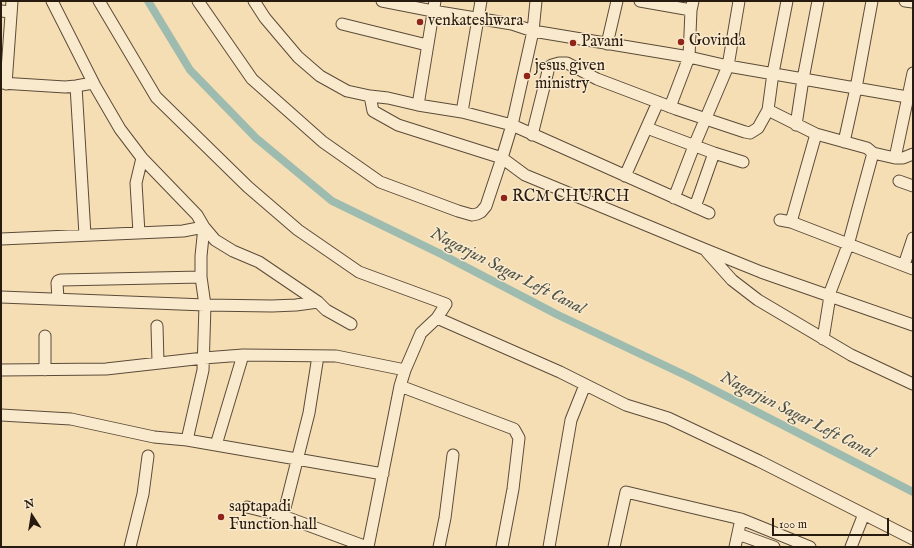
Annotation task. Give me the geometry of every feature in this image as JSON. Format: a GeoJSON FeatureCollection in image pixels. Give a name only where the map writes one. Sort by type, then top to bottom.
{"type":"FeatureCollection","features":[{"type":"Feature","properties":{"kind":"street"},"geometry":{"type":"LineString","coordinates":[[52,1],[93,83],[120,129],[142,158],[197,215],[204,227],[215,240],[233,251],[259,262],[318,302],[326,310],[351,324]]}},
{"type":"Feature","properties":{"kind":"street"},"geometry":{"type":"LineString","coordinates":[[99,1],[156,97],[248,187],[298,230],[359,272],[446,304],[437,318],[421,333],[405,370],[400,386],[368,547],[283,516],[247,507]]}},
{"type":"Feature","properties":{"kind":"street"},"geometry":{"type":"LineString","coordinates":[[198,1],[252,79],[323,142],[380,182],[472,215],[481,212],[486,206],[512,125],[533,31],[536,1]]}},
{"type":"Feature","properties":{"kind":"street"},"geometry":{"type":"LineString","coordinates":[[254,1],[265,18],[298,56],[320,76],[347,91],[462,112],[512,125],[709,213]]}},
{"type":"Feature","properties":{"kind":"street"},"geometry":{"type":"LineString","coordinates":[[382,1],[434,6],[478,19],[512,24],[533,31],[689,57],[728,66],[911,97]]}},
{"type":"Feature","properties":{"kind":"street"},"geometry":{"type":"LineString","coordinates":[[462,112],[481,1]]}},
{"type":"Feature","properties":{"kind":"street"},"geometry":{"type":"LineString","coordinates":[[607,44],[617,1]]}},
{"type":"Feature","properties":{"kind":"street"},"geometry":{"type":"LineString","coordinates":[[640,1],[692,6],[689,57],[670,107]]}},
{"type":"Feature","properties":{"kind":"street"},"geometry":{"type":"LineString","coordinates":[[674,198],[705,119],[728,66],[739,1]]}},
{"type":"Feature","properties":{"kind":"street"},"geometry":{"type":"LineString","coordinates":[[532,135],[549,67],[552,65],[566,63],[597,79],[670,107],[750,133],[758,128],[768,110],[773,73],[787,1]]}},
{"type":"Feature","properties":{"kind":"street"},"geometry":{"type":"LineString","coordinates":[[796,125],[818,1]]}},
{"type":"Feature","properties":{"kind":"street"},"geometry":{"type":"LineString","coordinates":[[844,142],[856,88],[872,1]]}},
{"type":"Feature","properties":{"kind":"street"},"geometry":{"type":"LineString","coordinates":[[906,1],[913,2]]}},
{"type":"Feature","properties":{"kind":"street"},"geometry":{"type":"LineString","coordinates":[[418,105],[434,6]]}},
{"type":"Feature","properties":{"kind":"street"},"geometry":{"type":"LineString","coordinates":[[8,8],[3,84],[76,86],[93,83]]}},
{"type":"Feature","properties":{"kind":"street"},"geometry":{"type":"LineString","coordinates":[[342,24],[427,45]]}},
{"type":"Feature","properties":{"kind":"street"},"geometry":{"type":"LineString","coordinates":[[895,158],[911,97],[913,73]]}},
{"type":"Feature","properties":{"kind":"street"},"geometry":{"type":"LineString","coordinates":[[76,86],[84,235]]}},
{"type":"Feature","properties":{"kind":"street"},"geometry":{"type":"LineString","coordinates":[[370,96],[373,112],[398,124],[502,158],[525,175],[704,249],[762,272],[913,325]]}},
{"type":"Feature","properties":{"kind":"street"},"geometry":{"type":"LineString","coordinates":[[625,176],[658,102]]}},
{"type":"Feature","properties":{"kind":"street"},"geometry":{"type":"LineString","coordinates":[[768,110],[816,134],[867,148],[873,153],[895,158],[903,158],[913,154]]}},
{"type":"Feature","properties":{"kind":"street"},"geometry":{"type":"LineString","coordinates":[[647,128],[694,146],[743,162]]}},
{"type":"Feature","properties":{"kind":"street"},"geometry":{"type":"LineString","coordinates":[[816,134],[785,221],[908,267],[913,238]]}},
{"type":"Feature","properties":{"kind":"street"},"geometry":{"type":"LineString","coordinates":[[695,207],[714,153]]}},
{"type":"Feature","properties":{"kind":"street"},"geometry":{"type":"LineString","coordinates":[[823,339],[830,296],[848,245],[873,153]]}},
{"type":"Feature","properties":{"kind":"street"},"geometry":{"type":"LineString","coordinates":[[139,233],[136,183],[142,158]]}},
{"type":"Feature","properties":{"kind":"street"},"geometry":{"type":"LineString","coordinates":[[899,181],[913,186]]}},
{"type":"Feature","properties":{"kind":"street"},"geometry":{"type":"LineString","coordinates":[[1,239],[183,231],[204,227]]}},
{"type":"Feature","properties":{"kind":"street"},"geometry":{"type":"LineString","coordinates":[[186,440],[203,370],[205,305],[201,277],[201,256],[204,227]]}},
{"type":"Feature","properties":{"kind":"street"},"geometry":{"type":"LineString","coordinates":[[704,249],[732,280],[758,300],[851,355],[913,384]]}},
{"type":"Feature","properties":{"kind":"street"},"geometry":{"type":"LineString","coordinates":[[58,299],[57,283],[61,280],[201,277]]}},
{"type":"Feature","properties":{"kind":"street"},"geometry":{"type":"LineString","coordinates":[[1,297],[205,305],[272,306],[318,302]]}},
{"type":"Feature","properties":{"kind":"street"},"geometry":{"type":"LineString","coordinates":[[437,318],[553,369],[626,405],[674,422],[759,461],[913,539]]}},
{"type":"Feature","properties":{"kind":"street"},"geometry":{"type":"LineString","coordinates":[[157,326],[158,362]]}},
{"type":"Feature","properties":{"kind":"street"},"geometry":{"type":"LineString","coordinates":[[45,336],[45,370]]}},
{"type":"Feature","properties":{"kind":"street"},"geometry":{"type":"LineString","coordinates":[[1,370],[106,369],[158,362],[243,356],[336,356],[405,370]]}},
{"type":"Feature","properties":{"kind":"street"},"geometry":{"type":"LineString","coordinates":[[216,445],[243,356]]}},
{"type":"Feature","properties":{"kind":"street"},"geometry":{"type":"LineString","coordinates":[[283,516],[298,460],[318,356]]}},
{"type":"Feature","properties":{"kind":"street"},"geometry":{"type":"LineString","coordinates":[[549,547],[571,420],[585,385]]}},
{"type":"Feature","properties":{"kind":"street"},"geometry":{"type":"LineString","coordinates":[[400,386],[514,429],[519,438],[513,489],[502,547]]}},
{"type":"Feature","properties":{"kind":"street"},"geometry":{"type":"LineString","coordinates":[[1,415],[71,418],[154,437],[186,440],[383,474]]}},
{"type":"Feature","properties":{"kind":"street"},"geometry":{"type":"LineString","coordinates":[[439,547],[445,518],[453,455]]}},
{"type":"Feature","properties":{"kind":"street"},"geometry":{"type":"LineString","coordinates":[[130,547],[143,494],[148,456]]}},
{"type":"Feature","properties":{"kind":"street"},"geometry":{"type":"LineString","coordinates":[[614,547],[626,492],[741,519],[810,547]]}},
{"type":"Feature","properties":{"kind":"street"},"geometry":{"type":"LineString","coordinates":[[851,547],[864,514]]}},
{"type":"Feature","properties":{"kind":"street"},"geometry":{"type":"LineString","coordinates":[[736,547],[741,519]]}},
{"type":"Feature","properties":{"kind":"street"},"geometry":{"type":"LineString","coordinates":[[738,534],[774,547]]}},
{"type":"Feature","properties":{"kind":"waterway","name":"Nagarjun Sagar Left Canal"},"geometry":{"type":"LineString","coordinates":[[148,1],[190,70],[256,138],[332,201],[443,255],[558,315],[689,377],[913,492]]}},
{"type":"Feature","properties":{"kind":"place","name":"venkateshwara"},"geometry":{"type":"Point","coordinates":[420,22]}},
{"type":"Feature","properties":{"kind":"place","name":"Govinda"},"geometry":{"type":"Point","coordinates":[681,42]}},
{"type":"Feature","properties":{"kind":"place","name":"Pavani"},"geometry":{"type":"Point","coordinates":[573,43]}},
{"type":"Feature","properties":{"kind":"place","name":"jesus given ministry"},"geometry":{"type":"Point","coordinates":[527,76]}},
{"type":"Feature","properties":{"kind":"place","name":"RCM CHURCH"},"geometry":{"type":"Point","coordinates":[504,198]}},
{"type":"Feature","properties":{"kind":"place","name":"saptapadi Function hall"},"geometry":{"type":"Point","coordinates":[221,517]}}]}
